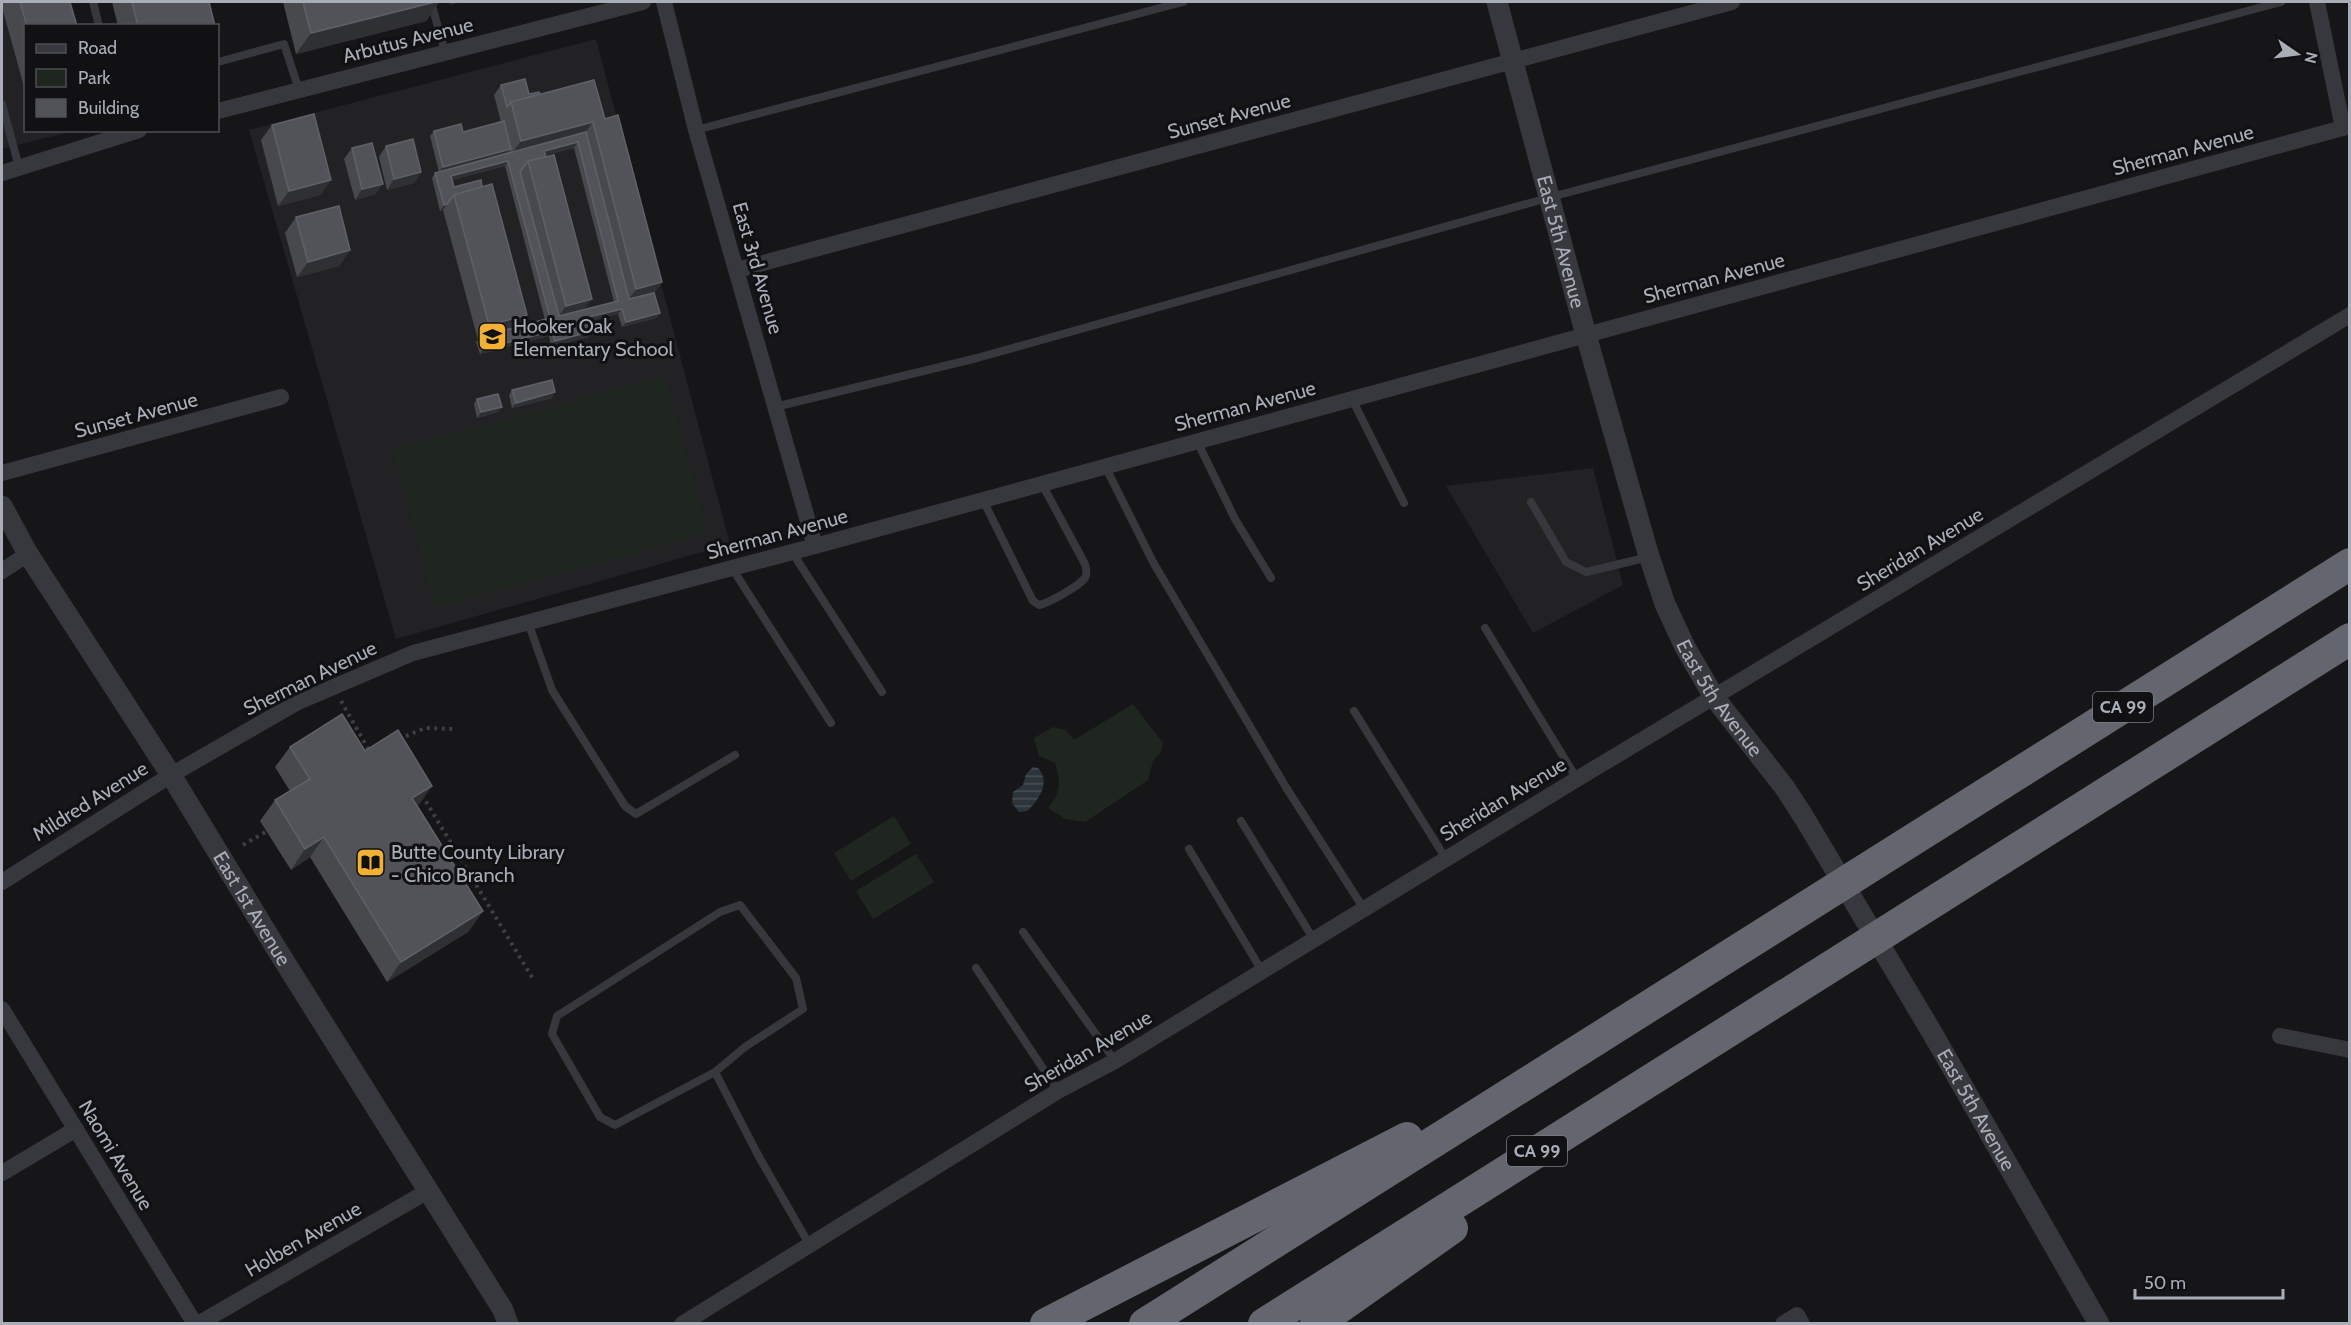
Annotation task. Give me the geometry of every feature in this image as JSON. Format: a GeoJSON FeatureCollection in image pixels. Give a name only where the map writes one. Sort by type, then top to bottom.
{"type":"FeatureCollection","features":[{"type":"Feature","properties":{"kind":"highway","name":"CA 99"},"geometry":{"type":"LineString","coordinates":[[1145,1323],[2349,564]]}},
{"type":"Feature","properties":{"kind":"highway","name":"CA 99"},"geometry":{"type":"LineString","coordinates":[[1264,1323],[2349,639]]}},
{"type":"Feature","properties":{"kind":"highway"},"geometry":{"type":"LineString","coordinates":[[1046,1323],[1404,1139],[1508,1096]]}},
{"type":"Feature","properties":{"kind":"highway"},"geometry":{"type":"LineString","coordinates":[[1316,1323],[1392,1272],[1500,1193],[1529,1157]]}},
{"type":"Feature","properties":{"kind":"street","name":"Arbutus Avenue"},"geometry":{"type":"LineString","coordinates":[[219,111],[643,2]]}},
{"type":"Feature","properties":{"kind":"street","name":"East 3rd Avenue"},"geometry":{"type":"LineString","coordinates":[[664,2],[696,130],[815,546]]}},
{"type":"Feature","properties":{"kind":"street","name":"East 5th Avenue"},"geometry":{"type":"LineString","coordinates":[[1497,2],[1551,197],[1586,335],[1649,557],[1685,647],[1714,696],[1785,788],[1805,819],[1934,1036],[2099,1323]]}},
{"type":"Feature","properties":{"kind":"street","name":"Sunset Avenue"},"geometry":{"type":"LineString","coordinates":[[737,270],[1732,2]]}},
{"type":"Feature","properties":{"kind":"street"},"geometry":{"type":"LineString","coordinates":[[2317,2],[2346,127]]}},
{"type":"Feature","properties":{"kind":"street","name":"Sherman Avenue"},"geometry":{"type":"LineString","coordinates":[[171,774],[296,703],[413,653],[815,546],[2346,127]]}},
{"type":"Feature","properties":{"kind":"street"},"geometry":{"type":"LineString","coordinates":[[2,173],[130,132]]}},
{"type":"Feature","properties":{"kind":"street","name":"Sheridan Avenue"},"geometry":{"type":"LineString","coordinates":[[682,1323],[1059,1091],[1115,1060],[1365,910],[1714,696],[2349,315]]}},
{"type":"Feature","properties":{"kind":"street","name":"Sunset Avenue"},"geometry":{"type":"LineString","coordinates":[[2,472],[281,397]]}},
{"type":"Feature","properties":{"kind":"street","name":"East 1st Avenue"},"geometry":{"type":"LineString","coordinates":[[2,506],[28,554],[171,774],[276,948],[509,1319]]}},
{"type":"Feature","properties":{"kind":"street"},"geometry":{"type":"LineString","coordinates":[[2,571],[28,554]]}},
{"type":"Feature","properties":{"kind":"street","name":"Mildred Avenue"},"geometry":{"type":"LineString","coordinates":[[2,882],[171,774]]}},
{"type":"Feature","properties":{"kind":"street","name":"Naomi Avenue"},"geometry":{"type":"LineString","coordinates":[[2,1009],[196,1323]]}},
{"type":"Feature","properties":{"kind":"street"},"geometry":{"type":"LineString","coordinates":[[2280,1036],[2349,1050]]}},
{"type":"Feature","properties":{"kind":"street"},"geometry":{"type":"LineString","coordinates":[[2,1173],[76,1129]]}},
{"type":"Feature","properties":{"kind":"street","name":"Holben Avenue"},"geometry":{"type":"LineString","coordinates":[[196,1323],[428,1191]]}},
{"type":"Feature","properties":{"kind":"street"},"geometry":{"type":"LineString","coordinates":[[1783,1323],[1797,1315],[1802,1323]]}},
{"type":"Feature","properties":{"kind":"lane"},"geometry":{"type":"LineString","coordinates":[[93,2],[98,24]]}},
{"type":"Feature","properties":{"kind":"lane"},"geometry":{"type":"LineString","coordinates":[[431,2],[445,52]]}},
{"type":"Feature","properties":{"kind":"lane"},"geometry":{"type":"LineString","coordinates":[[696,130],[1183,2]]}},
{"type":"Feature","properties":{"kind":"lane"},"geometry":{"type":"LineString","coordinates":[[775,407],[977,358],[1551,197],[2281,2]]}},
{"type":"Feature","properties":{"kind":"lane"},"geometry":{"type":"LineString","coordinates":[[219,62],[284,44],[299,90]]}},
{"type":"Feature","properties":{"kind":"lane"},"geometry":{"type":"LineString","coordinates":[[2,104],[20,167]]}},
{"type":"Feature","properties":{"kind":"lane"},"geometry":{"type":"LineString","coordinates":[[1352,399],[1404,503]]}},
{"type":"Feature","properties":{"kind":"lane"},"geometry":{"type":"LineString","coordinates":[[1197,441],[1235,519],[1271,578]]}},
{"type":"Feature","properties":{"kind":"lane"},"geometry":{"type":"LineString","coordinates":[[1106,466],[1153,562],[1287,789],[1365,910]]}},
{"type":"Feature","properties":{"kind":"lane"},"geometry":{"type":"LineString","coordinates":[[983,500],[1033,601],[1039,605],[1046,604],[1082,581],[1087,572],[1085,564],[1042,484]]}},
{"type":"Feature","properties":{"kind":"lane"},"geometry":{"type":"LineString","coordinates":[[1531,502],[1566,562],[1586,572],[1649,557]]}},
{"type":"Feature","properties":{"kind":"lane"},"geometry":{"type":"LineString","coordinates":[[792,552],[882,692]]}},
{"type":"Feature","properties":{"kind":"lane"},"geometry":{"type":"LineString","coordinates":[[732,568],[831,723]]}},
{"type":"Feature","properties":{"kind":"lane"},"geometry":{"type":"LineString","coordinates":[[528,622],[552,690],[625,806],[636,814],[735,755]]}},
{"type":"Feature","properties":{"kind":"lane"},"geometry":{"type":"LineString","coordinates":[[1485,628],[1577,779]]}},
{"type":"Feature","properties":{"kind":"lane"},"geometry":{"type":"LineString","coordinates":[[1354,711],[1446,859]]}},
{"type":"Feature","properties":{"kind":"lane"},"geometry":{"type":"LineString","coordinates":[[1240,821],[1314,940]]}},
{"type":"Feature","properties":{"kind":"lane"},"geometry":{"type":"LineString","coordinates":[[1189,849],[1262,971]]}},
{"type":"Feature","properties":{"kind":"lane"},"geometry":{"type":"LineString","coordinates":[[740,905],[796,978],[803,1009],[745,1047],[715,1072],[615,1125],[600,1117],[552,1034],[557,1016],[720,912],[740,905]]}},
{"type":"Feature","properties":{"kind":"lane"},"geometry":{"type":"LineString","coordinates":[[1023,932],[1115,1060]]}},
{"type":"Feature","properties":{"kind":"lane"},"geometry":{"type":"LineString","coordinates":[[976,968],[1059,1091]]}},
{"type":"Feature","properties":{"kind":"lane"},"geometry":{"type":"LineString","coordinates":[[715,1072],[758,1155],[809,1244]]}},
{"type":"Feature","properties":{"kind":"path"},"geometry":{"type":"LineString","coordinates":[[338,695],[373,757]]}},
{"type":"Feature","properties":{"kind":"path"},"geometry":{"type":"LineString","coordinates":[[391,744],[425,728],[456,729]]}},
{"type":"Feature","properties":{"kind":"path"},"geometry":{"type":"LineString","coordinates":[[416,785],[533,979]]}},
{"type":"Feature","properties":{"kind":"path"},"geometry":{"type":"LineString","coordinates":[[243,845],[267,831]]}},
{"type":"Feature","properties":{"kind":"shaded area"},"geometry":{"type":"Polygon","coordinates":[[[2,2],[24,24],[24,132],[69,132],[2,149],[2,2]]]}},
{"type":"Feature","properties":{"kind":"shaded area","name":"Hooker Oak Elementary School"},"geometry":{"type":"Polygon","coordinates":[[[596,39],[730,544],[396,639],[249,130],[596,39]]]}},
{"type":"Feature","properties":{"kind":"shaded area"},"geometry":{"type":"Polygon","coordinates":[[[1593,468],[1623,585],[1533,633],[1446,486],[1593,468]]]}},
{"type":"Feature","properties":{"kind":"shaded area"},"geometry":{"type":"Polygon","coordinates":[[[1033,767],[1038,768],[1042,773],[1042,791],[1027,811],[1019,812],[1012,803],[1013,792],[1023,785],[1026,774],[1033,767]]]}},
{"type":"Feature","properties":{"kind":"green space"},"geometry":{"type":"Polygon","coordinates":[[[665,376],[708,533],[435,608],[393,450],[665,376]]]}},
{"type":"Feature","properties":{"kind":"green space"},"geometry":{"type":"Polygon","coordinates":[[[1133,704],[1163,743],[1161,752],[1153,761],[1148,780],[1085,822],[1065,819],[1048,808],[1058,792],[1058,776],[1055,763],[1039,756],[1034,738],[1053,727],[1066,730],[1074,740],[1133,704]]]}},
{"type":"Feature","properties":{"kind":"green space"},"geometry":{"type":"Polygon","coordinates":[[[894,816],[911,844],[851,881],[834,853],[894,816]]]}},
{"type":"Feature","properties":{"kind":"green space"},"geometry":{"type":"Polygon","coordinates":[[[916,854],[934,882],[873,919],[856,891],[916,854]]]}},
{"type":"Feature","properties":{"kind":"building"},"geometry":{"type":"Polygon","coordinates":[[[20,2],[70,2],[76,24],[26,24],[20,2]]]}},
{"type":"Feature","properties":{"kind":"building"},"geometry":{"type":"Polygon","coordinates":[[[132,2],[209,2],[214,24],[138,24],[132,2]]]}},
{"type":"Feature","properties":{"kind":"building"},"geometry":{"type":"Polygon","coordinates":[[[303,2],[435,2],[311,33],[303,2]]]}},
{"type":"Feature","properties":{"kind":"building"},"geometry":{"type":"Polygon","coordinates":[[[525,79],[529,94],[539,92],[540,94],[511,102],[507,107],[501,85],[525,79]]]}},
{"type":"Feature","properties":{"kind":"building"},"geometry":{"type":"Polygon","coordinates":[[[594,80],[605,119],[618,115],[662,282],[636,289],[593,122],[521,141],[511,102],[594,80]]]}},
{"type":"Feature","properties":{"kind":"building"},"geometry":{"type":"Polygon","coordinates":[[[314,114],[331,180],[289,191],[272,125],[314,114]]]}},
{"type":"Feature","properties":{"kind":"building"},"geometry":{"type":"Polygon","coordinates":[[[504,121],[511,149],[443,167],[434,131],[461,124],[463,132],[504,121]]]}},
{"type":"Feature","properties":{"kind":"building"},"geometry":{"type":"Polygon","coordinates":[[[586,132],[629,299],[654,293],[660,313],[626,322],[622,309],[589,317],[593,331],[555,341],[552,331],[483,349],[480,337],[550,318],[508,161],[451,176],[454,187],[481,180],[482,187],[454,195],[444,205],[435,173],[586,132]],[[578,142],[544,151],[546,157],[528,161],[520,172],[559,316],[618,301],[578,142]]]}},
{"type":"Feature","properties":{"kind":"building"},"geometry":{"type":"Polygon","coordinates":[[[413,139],[421,172],[394,179],[386,146],[413,139]]]}},
{"type":"Feature","properties":{"kind":"building"},"geometry":{"type":"Polygon","coordinates":[[[372,143],[383,184],[362,189],[352,148],[372,143]]]}},
{"type":"Feature","properties":{"kind":"building"},"geometry":{"type":"Polygon","coordinates":[[[554,155],[592,299],[566,306],[528,161],[554,155]]]}},
{"type":"Feature","properties":{"kind":"building"},"geometry":{"type":"Polygon","coordinates":[[[492,184],[527,315],[489,325],[454,195],[492,184]]]}},
{"type":"Feature","properties":{"kind":"building"},"geometry":{"type":"Polygon","coordinates":[[[339,206],[350,250],[308,262],[296,217],[339,206]]]}},
{"type":"Feature","properties":{"kind":"building"},"geometry":{"type":"Polygon","coordinates":[[[552,380],[555,392],[516,403],[512,390],[552,380]]]}},
{"type":"Feature","properties":{"kind":"building"},"geometry":{"type":"Polygon","coordinates":[[[498,394],[502,407],[481,412],[477,399],[498,394]]]}},
{"type":"Feature","properties":{"kind":"building","name":"Butte County Library - Chico Branch"},"geometry":{"type":"Polygon","coordinates":[[[342,714],[365,751],[398,730],[432,786],[412,798],[483,911],[401,962],[324,837],[305,849],[275,800],[310,779],[290,747],[342,714]]]}},
{"type":"Feature","properties":{"kind":"place","name":"Hooker Oak Elementary School"},"geometry":{"type":"Point","coordinates":[492,337]}},
{"type":"Feature","properties":{"kind":"place","name":"Butte County Library - Chico Branch"},"geometry":{"type":"Point","coordinates":[370,863]}}]}
